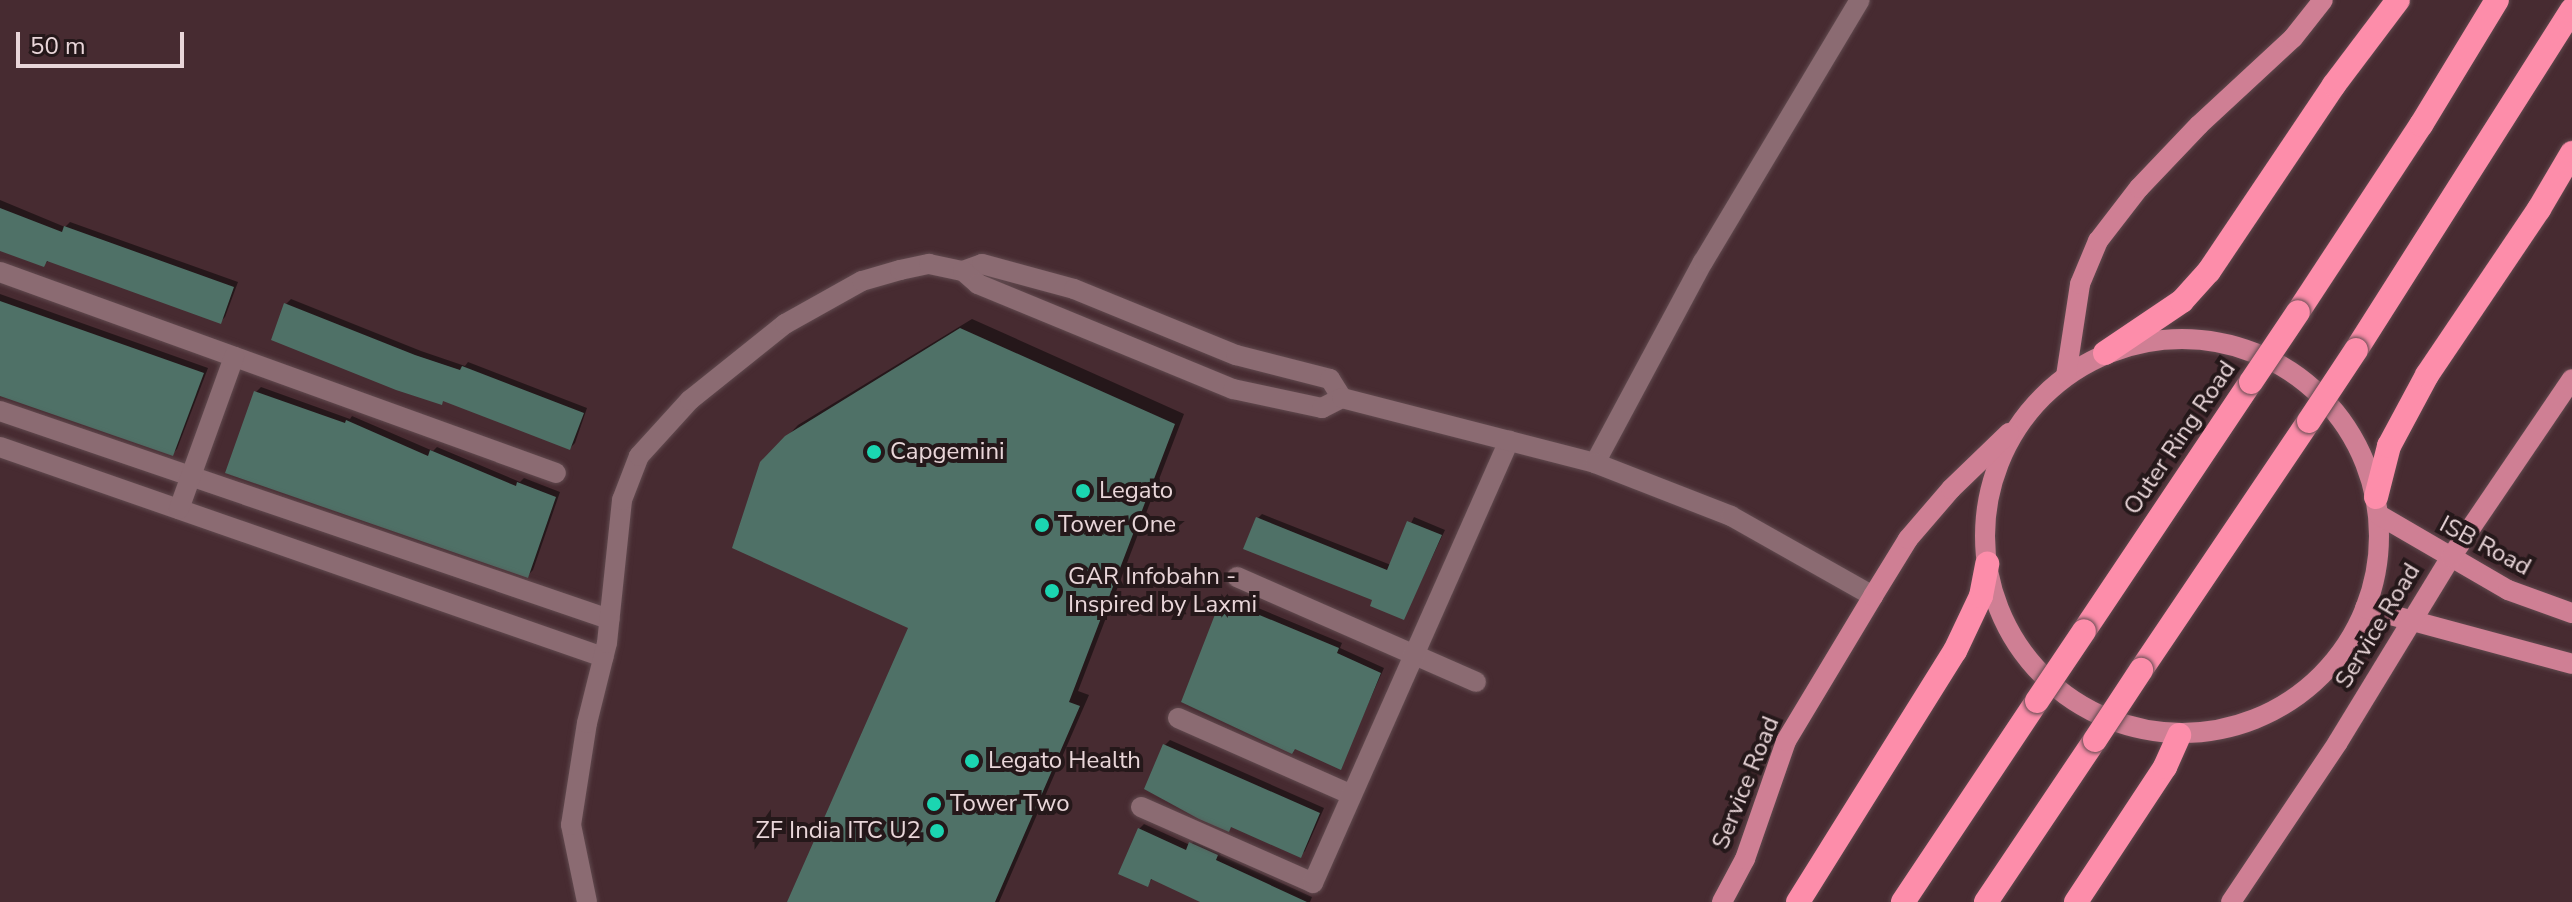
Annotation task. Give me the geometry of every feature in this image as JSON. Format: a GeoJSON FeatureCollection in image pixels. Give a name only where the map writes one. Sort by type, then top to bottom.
{"type":"FeatureCollection","features":[{"type":"Feature","properties":{"kind":"highway"},"geometry":{"type":"LineString","coordinates":[[2105,353],[2182,301],[2209,271],[2334,85],[2398,0]]}},
{"type":"Feature","properties":{"kind":"highway","name":"Outer Ring Road"},"geometry":{"type":"LineString","coordinates":[[1903,902],[2298,312],[2421,125],[2497,0]]}},
{"type":"Feature","properties":{"kind":"highway"},"geometry":{"type":"LineString","coordinates":[[1986,902],[2356,350],[2572,10]]}},
{"type":"Feature","properties":{"kind":"highway"},"geometry":{"type":"LineString","coordinates":[[2378,506],[2389,446],[2427,375],[2539,209],[2572,153]]}},
{"type":"Feature","properties":{"kind":"highway"},"geometry":{"type":"LineString","coordinates":[[1798,902],[1955,651],[1981,596],[1987,564]]}},
{"type":"Feature","properties":{"kind":"highway"},"geometry":{"type":"LineString","coordinates":[[2076,902],[2165,767],[2179,735]]}},
{"type":"Feature","properties":{"kind":"main road"},"geometry":{"type":"LineString","coordinates":[[2066,376],[2080,284],[2098,241],[2139,188],[2199,125],[2293,38],[2323,0]]}},
{"type":"Feature","properties":{"kind":"main road","name":"Service Road"},"geometry":{"type":"LineString","coordinates":[[1722,902],[1745,859],[1786,741],[1908,539],[1951,489],[2066,376],[2105,353],[2162,339],[2220,341],[2275,361],[2322,395],[2357,442],[2378,506]]}},
{"type":"Feature","properties":{"kind":"main road","name":"Service Road"},"geometry":{"type":"LineString","coordinates":[[2231,902],[2451,557],[2572,379]]}},
{"type":"Feature","properties":{"kind":"main road"},"geometry":{"type":"LineString","coordinates":[[2023,419],[1999,464],[1987,513],[1987,564],[2002,617],[2032,665],[2074,702],[2124,726],[2179,735],[2233,728],[2282,708],[2327,672],[2359,625],[2377,571],[2378,506]]}},
{"type":"Feature","properties":{"kind":"main road","name":"ISB Road"},"geometry":{"type":"LineString","coordinates":[[2378,506],[2451,557],[2508,590],[2572,613]]}},
{"type":"Feature","properties":{"kind":"main road"},"geometry":{"type":"LineString","coordinates":[[2365,608],[2572,664]]}},
{"type":"Feature","properties":{"kind":"street"},"geometry":{"type":"LineString","coordinates":[[1595,463],[1703,262],[1860,0]]}},
{"type":"Feature","properties":{"kind":"street"},"geometry":{"type":"LineString","coordinates":[[587,902],[571,825],[587,723],[609,619],[622,500],[639,456],[690,400],[785,324],[862,281],[929,264],[963,271],[978,284],[1233,389],[1322,408],[1342,398],[1595,463],[1731,516],[1873,596]]}},
{"type":"Feature","properties":{"kind":"street"},"geometry":{"type":"LineString","coordinates":[[963,271],[982,264],[1074,289],[1236,355],[1330,379],[1342,398]]}},
{"type":"Feature","properties":{"kind":"street"},"geometry":{"type":"LineString","coordinates":[[0,272],[556,473]]}},
{"type":"Feature","properties":{"kind":"street"},"geometry":{"type":"LineString","coordinates":[[179,509],[234,357]]}},
{"type":"Feature","properties":{"kind":"street"},"geometry":{"type":"LineString","coordinates":[[0,411],[609,619]]}},
{"type":"Feature","properties":{"kind":"street"},"geometry":{"type":"LineString","coordinates":[[1141,807],[1313,883],[1509,441]]}},
{"type":"Feature","properties":{"kind":"street"},"geometry":{"type":"LineString","coordinates":[[0,447],[603,657]]}},
{"type":"Feature","properties":{"kind":"street"},"geometry":{"type":"LineString","coordinates":[[1237,577],[1476,682]]}},
{"type":"Feature","properties":{"kind":"street"},"geometry":{"type":"LineString","coordinates":[[1178,718],[1352,795]]}},
{"type":"Feature","properties":{"kind":"building"},"geometry":{"type":"Polygon","coordinates":[[[0,208],[62,232],[64,226],[234,287],[221,324],[47,261],[44,267],[0,251],[0,208]]]}},
{"type":"Feature","properties":{"kind":"building"},"geometry":{"type":"Polygon","coordinates":[[[0,301],[204,373],[173,456],[0,396],[0,301]]]}},
{"type":"Feature","properties":{"kind":"building"},"geometry":{"type":"Polygon","coordinates":[[[284,303],[415,355],[460,370],[462,366],[584,413],[570,450],[443,401],[442,405],[396,390],[271,340],[284,303]]]}},
{"type":"Feature","properties":{"kind":"building"},"geometry":{"type":"Polygon","coordinates":[[[960,328],[1175,424],[1069,702],[1080,706],[995,902],[787,902],[908,628],[732,548],[760,462],[785,436],[960,328]]]}},
{"type":"Feature","properties":{"kind":"building"},"geometry":{"type":"Polygon","coordinates":[[[254,391],[345,423],[346,420],[428,456],[430,450],[516,486],[517,482],[556,497],[528,578],[225,473],[254,391]]]}},
{"type":"Feature","properties":{"kind":"building"},"geometry":{"type":"Polygon","coordinates":[[[1256,517],[1387,570],[1407,521],[1442,535],[1404,620],[1370,606],[1372,600],[1243,549],[1256,517]]]}},
{"type":"Feature","properties":{"kind":"building"},"geometry":{"type":"Polygon","coordinates":[[[1221,599],[1339,648],[1337,653],[1381,673],[1341,770],[1295,749],[1292,754],[1181,702],[1221,599]]]}},
{"type":"Feature","properties":{"kind":"building"},"geometry":{"type":"Polygon","coordinates":[[[1163,744],[1320,813],[1301,858],[1231,827],[1229,832],[1199,819],[1144,789],[1163,744]]]}},
{"type":"Feature","properties":{"kind":"building"},"geometry":{"type":"Polygon","coordinates":[[[1138,828],[1186,850],[1189,842],[1218,855],[1216,860],[1307,902],[1200,902],[1151,879],[1148,887],[1118,874],[1138,828]]]}},
{"type":"Feature","properties":{"kind":"place","name":"Capgemini"},"geometry":{"type":"Point","coordinates":[874,452]}},
{"type":"Feature","properties":{"kind":"place","name":"Legato"},"geometry":{"type":"Point","coordinates":[1083,491]}},
{"type":"Feature","properties":{"kind":"place","name":"Tower One"},"geometry":{"type":"Point","coordinates":[1042,525]}},
{"type":"Feature","properties":{"kind":"place","name":"GAR Infobahn - Inspired by Laxmi"},"geometry":{"type":"Point","coordinates":[1052,591]}},
{"type":"Feature","properties":{"kind":"place","name":"Legato Health"},"geometry":{"type":"Point","coordinates":[972,761]}},
{"type":"Feature","properties":{"kind":"place","name":"Tower Two"},"geometry":{"type":"Point","coordinates":[934,804]}},
{"type":"Feature","properties":{"kind":"place","name":"ZF India ITC U2"},"geometry":{"type":"Point","coordinates":[937,831]}}]}
